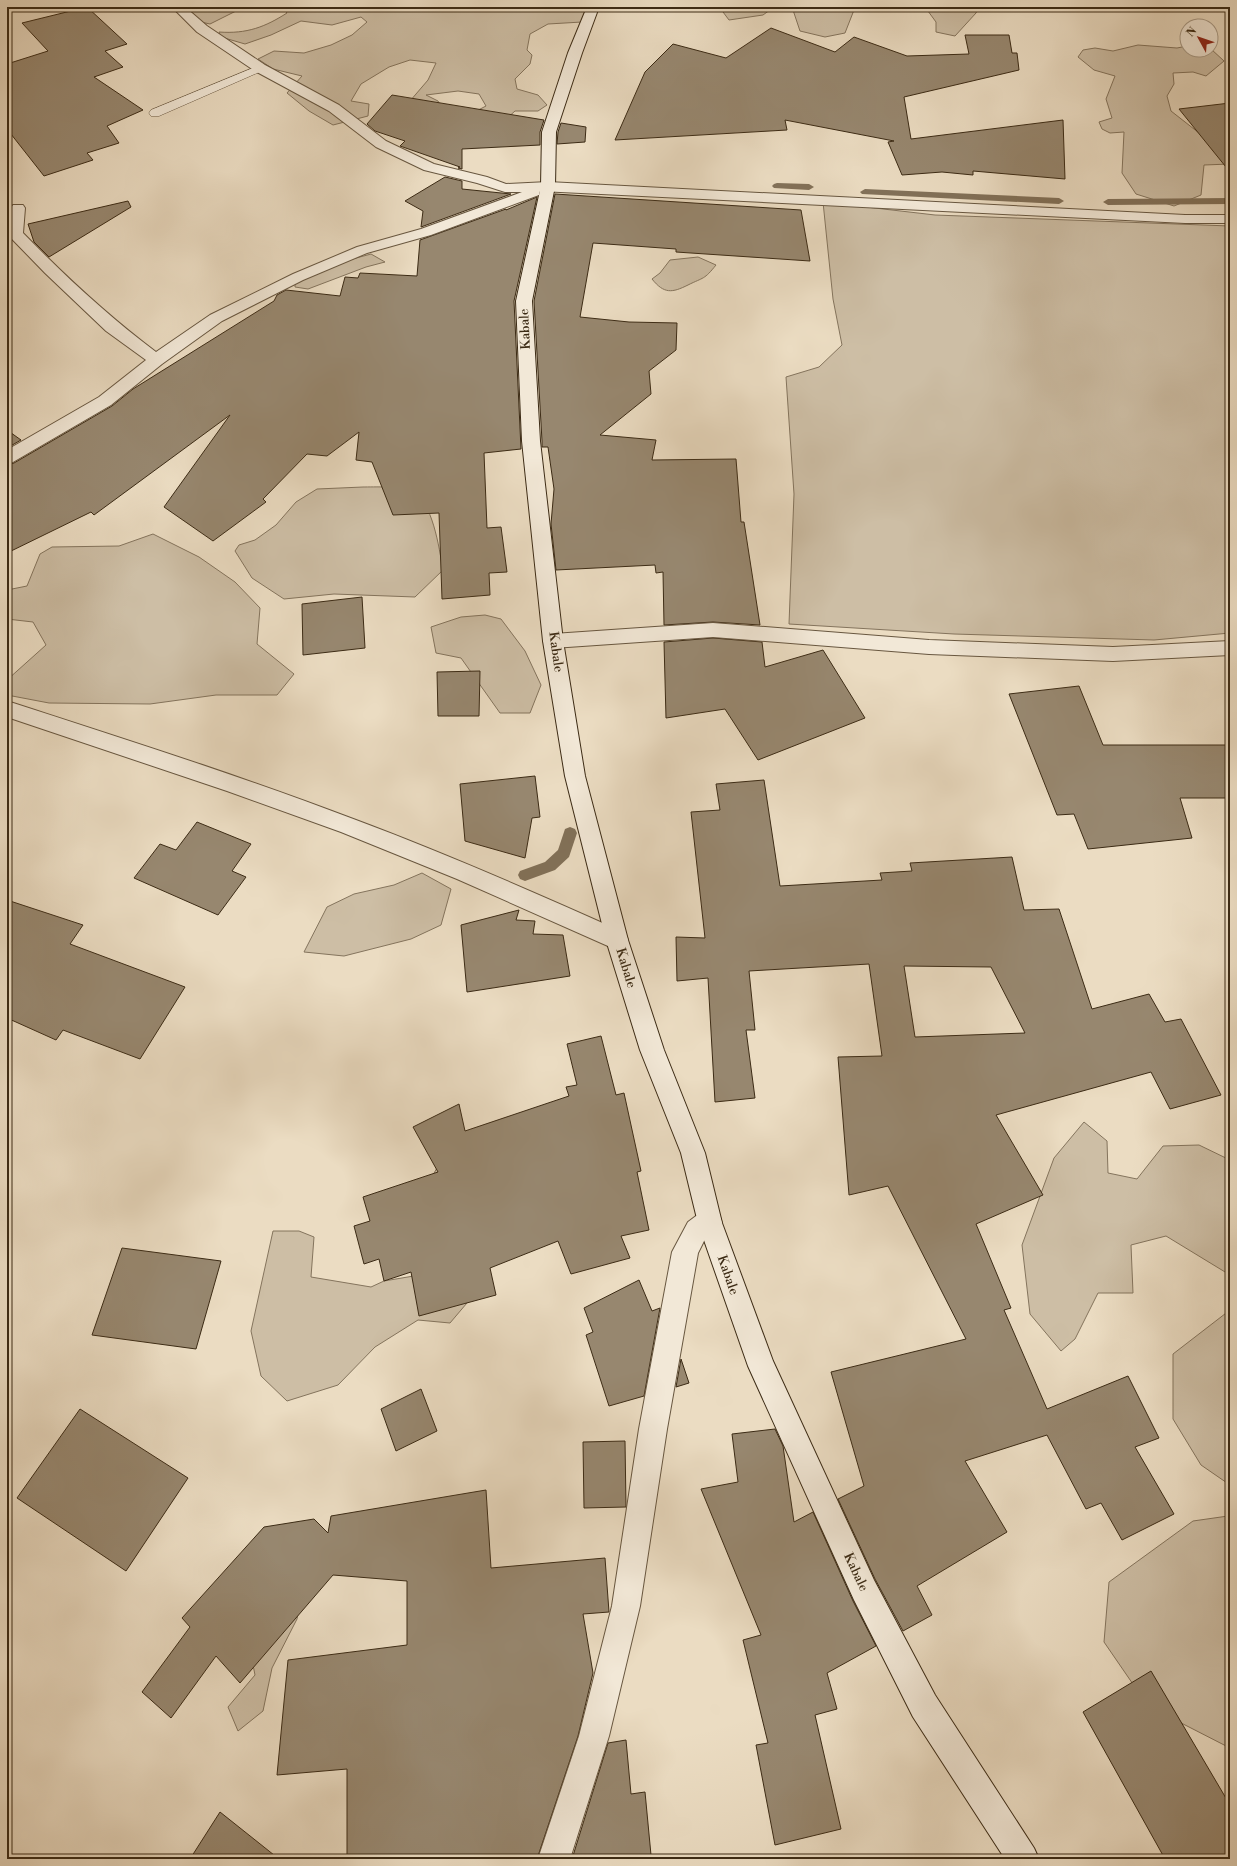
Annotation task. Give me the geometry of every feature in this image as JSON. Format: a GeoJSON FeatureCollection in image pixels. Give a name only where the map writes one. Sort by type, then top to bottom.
{"type":"FeatureCollection","features":[{"type":"Feature","properties":{"kind":"street"},"geometry":{"type":"LineString","coordinates":[[178,7],[202,29],[260,68],[334,108],[381,144],[429,167],[482,180],[505,188],[548,186],[1184,219],[1230,219]]}},
{"type":"Feature","properties":{"kind":"street","name":"Kabale"},"geometry":{"type":"LineString","coordinates":[[593,7],[575,53],[549,132],[548,186],[524,301],[531,441],[554,641],[575,776],[617,940],[652,1050],[693,1153],[710,1223],[760,1366],[864,1590],[924,1706],[1023,1859]]}},
{"type":"Feature","properties":{"kind":"street"},"geometry":{"type":"LineString","coordinates":[[7,458],[105,401],[156,360],[216,318],[298,277],[362,250],[426,232],[502,206],[548,186]]}},
{"type":"Feature","properties":{"kind":"street"},"geometry":{"type":"LineString","coordinates":[[18,208],[15,234],[50,270],[112,327],[156,360]]}},
{"type":"Feature","properties":{"kind":"street"},"geometry":{"type":"LineString","coordinates":[[554,641],[713,630],[929,648],[1113,654],[1230,648]]}},
{"type":"Feature","properties":{"kind":"street"},"geometry":{"type":"LineString","coordinates":[[7,709],[173,763],[310,811],[482,879],[617,940]]}},
{"type":"Feature","properties":{"kind":"street"},"geometry":{"type":"LineString","coordinates":[[554,1859],[594,1736],[626,1606],[653,1428],[685,1252],[700,1226],[710,1223]]}},
{"type":"Feature","properties":{"kind":"lane"},"geometry":{"type":"LineString","coordinates":[[155,113],[260,68]]}},
{"type":"Feature","properties":{"kind":"shaded area"},"geometry":{"type":"Polygon","coordinates":[[[186,7],[244,7],[210,24],[201,22],[186,7]]]}},
{"type":"Feature","properties":{"kind":"shaded area"},"geometry":{"type":"Polygon","coordinates":[[[282,7],[588,7],[582,22],[548,24],[530,34],[527,50],[532,55],[530,64],[515,79],[517,89],[538,95],[547,105],[538,111],[515,111],[495,129],[459,120],[486,106],[479,94],[458,91],[426,95],[438,101],[447,118],[404,108],[428,80],[436,63],[410,60],[389,67],[361,84],[351,101],[369,104],[368,116],[333,125],[309,111],[287,93],[302,76],[273,69],[258,59],[274,51],[304,53],[331,45],[352,35],[367,22],[361,17],[332,25],[301,21],[271,35],[245,44],[221,37],[219,32],[247,31],[263,26],[287,13],[282,7]]]}},
{"type":"Feature","properties":{"kind":"shaded area"},"geometry":{"type":"Polygon","coordinates":[[[729,7],[774,7],[763,15],[729,20],[723,12],[729,7]]]}},
{"type":"Feature","properties":{"kind":"shaded area"},"geometry":{"type":"Polygon","coordinates":[[[792,7],[864,7],[854,10],[845,33],[825,37],[800,31],[792,7]]]}},
{"type":"Feature","properties":{"kind":"shaded area"},"geometry":{"type":"Polygon","coordinates":[[[925,7],[979,7],[976,13],[955,36],[936,32],[936,22],[925,7]]]}},
{"type":"Feature","properties":{"kind":"shaded area"},"geometry":{"type":"Polygon","coordinates":[[[1138,45],[1179,48],[1179,58],[1219,58],[1219,56],[1224,61],[1206,76],[1193,72],[1173,73],[1174,84],[1167,96],[1171,111],[1208,140],[1230,164],[1204,165],[1201,195],[1174,206],[1136,194],[1122,173],[1124,132],[1110,133],[1102,129],[1099,122],[1112,118],[1106,99],[1115,76],[1094,70],[1078,57],[1083,50],[1095,48],[1113,51],[1138,45]]]}},
{"type":"Feature","properties":{"kind":"shaded area"},"geometry":{"type":"Polygon","coordinates":[[[823,202],[935,215],[1230,226],[1230,633],[1154,640],[954,634],[789,624],[794,494],[786,377],[819,367],[842,345],[833,299],[823,202]]]}},
{"type":"Feature","properties":{"kind":"shaded area"},"geometry":{"type":"Polygon","coordinates":[[[371,254],[385,262],[366,267],[308,289],[295,287],[295,282],[334,264],[371,254]]]}},
{"type":"Feature","properties":{"kind":"shaded area"},"geometry":{"type":"Polygon","coordinates":[[[698,257],[716,265],[706,276],[701,279],[677,290],[668,291],[656,284],[652,279],[660,273],[670,260],[698,257]]]}},
{"type":"Feature","properties":{"kind":"shaded area"},"geometry":{"type":"Polygon","coordinates":[[[396,487],[411,490],[419,496],[430,514],[437,538],[443,570],[415,597],[334,594],[284,599],[252,578],[235,551],[239,545],[255,540],[276,525],[296,502],[317,489],[396,487]]]}},
{"type":"Feature","properties":{"kind":"shaded area"},"geometry":{"type":"Polygon","coordinates":[[[153,534],[199,557],[235,582],[260,608],[257,644],[294,674],[277,695],[216,695],[150,704],[49,703],[7,695],[7,680],[46,645],[33,622],[7,619],[7,590],[27,586],[40,554],[52,547],[119,546],[153,534]]]}},
{"type":"Feature","properties":{"kind":"shaded area"},"geometry":{"type":"Polygon","coordinates":[[[485,615],[501,619],[525,651],[541,685],[530,713],[500,713],[461,658],[436,653],[431,627],[461,617],[485,615]]]}},
{"type":"Feature","properties":{"kind":"shaded area"},"geometry":{"type":"Polygon","coordinates":[[[422,873],[451,889],[441,925],[411,939],[344,956],[304,952],[327,907],[354,894],[394,885],[422,873]]]}},
{"type":"Feature","properties":{"kind":"shaded area"},"geometry":{"type":"Polygon","coordinates":[[[1084,1122],[1107,1141],[1108,1173],[1137,1179],[1163,1146],[1199,1145],[1230,1160],[1230,1275],[1166,1236],[1131,1245],[1133,1293],[1098,1293],[1075,1339],[1061,1351],[1030,1314],[1022,1245],[1054,1158],[1084,1122]]]}},
{"type":"Feature","properties":{"kind":"shaded area"},"geometry":{"type":"Polygon","coordinates":[[[438,1166],[486,1269],[478,1290],[450,1323],[418,1320],[375,1347],[338,1385],[287,1401],[261,1376],[251,1331],[273,1231],[299,1231],[314,1237],[311,1277],[371,1287],[384,1281],[473,1266],[423,1193],[438,1166]]]}},
{"type":"Feature","properties":{"kind":"shaded area"},"geometry":{"type":"Polygon","coordinates":[[[1230,1310],[1230,1485],[1201,1465],[1173,1419],[1173,1354],[1230,1310]]]}},
{"type":"Feature","properties":{"kind":"shaded area"},"geometry":{"type":"Polygon","coordinates":[[[1228,1516],[1230,1518],[1230,1748],[1148,1706],[1104,1642],[1109,1582],[1193,1521],[1228,1516]]]}},
{"type":"Feature","properties":{"kind":"shaded area"},"geometry":{"type":"Polygon","coordinates":[[[307,1573],[297,1619],[272,1668],[263,1711],[238,1731],[228,1707],[255,1675],[248,1640],[307,1573]]]}},
{"type":"Feature","properties":{"kind":"building"},"geometry":{"type":"Polygon","coordinates":[[[87,7],[127,44],[105,51],[123,67],[94,77],[143,110],[107,126],[119,143],[87,153],[93,160],[44,176],[7,129],[7,64],[48,51],[22,23],[87,7]]]}},
{"type":"Feature","properties":{"kind":"building"},"geometry":{"type":"Polygon","coordinates":[[[771,28],[835,52],[854,37],[907,56],[969,54],[965,35],[1009,35],[1012,53],[1017,53],[1019,70],[904,97],[911,139],[1063,120],[1065,179],[973,171],[973,175],[942,172],[902,175],[888,142],[894,141],[785,120],[787,130],[615,140],[645,72],[673,44],[726,58],[771,28]]]}},
{"type":"Feature","properties":{"kind":"building"},"geometry":{"type":"Polygon","coordinates":[[[392,95],[544,120],[540,132],[540,145],[462,149],[462,169],[458,168],[460,167],[400,146],[405,141],[375,131],[367,124],[392,95]]]}},
{"type":"Feature","properties":{"kind":"building"},"geometry":{"type":"Polygon","coordinates":[[[1230,103],[1230,172],[1179,109],[1230,103]]]}},
{"type":"Feature","properties":{"kind":"building"},"geometry":{"type":"Polygon","coordinates":[[[561,123],[586,127],[585,142],[557,144],[558,132],[561,123]]]}},
{"type":"Feature","properties":{"kind":"building"},"geometry":{"type":"Polygon","coordinates":[[[445,177],[462,181],[462,189],[511,194],[421,227],[423,211],[405,201],[445,177]]]}},
{"type":"Feature","properties":{"kind":"building"},"geometry":{"type":"Polygon","coordinates":[[[555,194],[801,210],[810,261],[676,252],[676,249],[593,243],[580,317],[629,322],[677,323],[676,350],[649,371],[651,394],[600,435],[656,440],[652,460],[736,459],[741,522],[744,522],[760,625],[713,622],[664,625],[663,572],[656,573],[655,565],[556,570],[551,524],[554,489],[548,447],[542,447],[534,301],[555,194]]]}},
{"type":"Feature","properties":{"kind":"building"},"geometry":{"type":"Polygon","coordinates":[[[537,197],[514,301],[521,449],[484,453],[487,528],[501,527],[507,572],[489,573],[490,595],[442,599],[439,513],[393,515],[372,462],[356,460],[359,432],[327,456],[307,454],[263,499],[266,502],[213,541],[164,507],[230,415],[94,515],[91,512],[7,553],[7,465],[14,463],[112,406],[133,389],[274,301],[277,295],[286,290],[340,296],[345,277],[358,278],[360,273],[417,276],[420,240],[506,210],[537,197]]]}},
{"type":"Feature","properties":{"kind":"building"},"geometry":{"type":"Polygon","coordinates":[[[128,201],[131,207],[49,257],[34,242],[28,224],[128,201]]]}},
{"type":"Feature","properties":{"kind":"building"},"geometry":{"type":"Polygon","coordinates":[[[7,430],[21,440],[7,448],[7,430]]]}},
{"type":"Feature","properties":{"kind":"building"},"geometry":{"type":"Polygon","coordinates":[[[362,597],[365,648],[303,655],[302,604],[362,597]]]}},
{"type":"Feature","properties":{"kind":"building"},"geometry":{"type":"Polygon","coordinates":[[[713,638],[762,642],[765,667],[823,650],[865,718],[758,760],[725,709],[666,718],[664,642],[713,638]]]}},
{"type":"Feature","properties":{"kind":"building"},"geometry":{"type":"Polygon","coordinates":[[[480,671],[479,716],[438,716],[437,672],[480,671]]]}},
{"type":"Feature","properties":{"kind":"building"},"geometry":{"type":"Polygon","coordinates":[[[1079,686],[1103,745],[1230,745],[1230,798],[1180,798],[1192,838],[1088,849],[1074,814],[1057,815],[1009,694],[1079,686]]]}},
{"type":"Feature","properties":{"kind":"building"},"geometry":{"type":"Polygon","coordinates":[[[535,776],[540,817],[532,818],[525,858],[465,841],[460,784],[535,776]]]}},
{"type":"Feature","properties":{"kind":"building"},"geometry":{"type":"Polygon","coordinates":[[[764,780],[780,886],[882,880],[880,873],[912,871],[910,863],[1012,857],[1024,910],[1059,909],[1092,1009],[1149,994],[1165,1022],[1181,1019],[1221,1095],[1170,1109],[1151,1072],[996,1115],[1043,1195],[976,1224],[1011,1308],[1004,1310],[1047,1409],[1128,1376],[1159,1438],[1135,1447],[1174,1514],[1122,1540],[1101,1503],[1086,1509],[1047,1435],[965,1461],[1007,1532],[917,1586],[932,1615],[903,1631],[875,1579],[838,1499],[864,1486],[831,1372],[966,1339],[888,1186],[849,1195],[838,1057],[882,1056],[869,964],[749,971],[755,1030],[746,1030],[755,1098],[715,1102],[708,978],[677,981],[676,937],[705,938],[691,812],[720,810],[716,784],[764,780]],[[904,966],[915,1037],[1025,1033],[991,967],[904,966]]]}},
{"type":"Feature","properties":{"kind":"building"},"geometry":{"type":"Polygon","coordinates":[[[197,822],[251,844],[232,871],[246,877],[218,915],[134,878],[160,844],[176,850],[197,822]]]}},
{"type":"Feature","properties":{"kind":"building"},"geometry":{"type":"Polygon","coordinates":[[[7,900],[83,925],[70,944],[185,987],[140,1059],[63,1030],[56,1040],[7,1018],[7,900]]]}},
{"type":"Feature","properties":{"kind":"building"},"geometry":{"type":"Polygon","coordinates":[[[519,910],[516,920],[535,921],[533,934],[563,935],[570,976],[467,992],[461,925],[519,910]]]}},
{"type":"Feature","properties":{"kind":"building"},"geometry":{"type":"Polygon","coordinates":[[[601,1036],[616,1095],[624,1093],[641,1171],[637,1172],[649,1230],[621,1236],[630,1258],[571,1274],[558,1241],[490,1268],[496,1295],[419,1316],[411,1272],[384,1281],[379,1259],[364,1264],[354,1226],[370,1221],[363,1197],[438,1172],[413,1127],[459,1104],[465,1131],[569,1096],[566,1087],[577,1085],[567,1044],[601,1036]]]}},
{"type":"Feature","properties":{"kind":"building"},"geometry":{"type":"Polygon","coordinates":[[[122,1248],[221,1261],[196,1349],[92,1335],[122,1248]]]}},
{"type":"Feature","properties":{"kind":"building"},"geometry":{"type":"Polygon","coordinates":[[[639,1280],[652,1311],[660,1308],[644,1396],[609,1406],[586,1335],[593,1332],[584,1308],[639,1280]]]}},
{"type":"Feature","properties":{"kind":"building"},"geometry":{"type":"Polygon","coordinates":[[[681,1359],[689,1383],[676,1387],[681,1359]]]}},
{"type":"Feature","properties":{"kind":"building"},"geometry":{"type":"Polygon","coordinates":[[[421,1389],[437,1431],[396,1451],[381,1409],[421,1389]]]}},
{"type":"Feature","properties":{"kind":"building"},"geometry":{"type":"Polygon","coordinates":[[[80,1409],[188,1478],[126,1571],[17,1498],[80,1409]]]}},
{"type":"Feature","properties":{"kind":"building"},"geometry":{"type":"Polygon","coordinates":[[[775,1429],[783,1446],[794,1522],[813,1512],[853,1601],[876,1646],[827,1673],[837,1709],[815,1715],[841,1829],[775,1845],[756,1745],[768,1743],[743,1640],[761,1635],[701,1489],[738,1482],[732,1434],[775,1429]]]}},
{"type":"Feature","properties":{"kind":"building"},"geometry":{"type":"Polygon","coordinates":[[[625,1441],[626,1507],[584,1508],[583,1442],[625,1441]]]}},
{"type":"Feature","properties":{"kind":"building"},"geometry":{"type":"Polygon","coordinates":[[[486,1490],[491,1568],[605,1558],[609,1612],[583,1614],[593,1673],[578,1736],[537,1859],[347,1859],[347,1769],[277,1775],[288,1660],[407,1645],[407,1581],[333,1575],[240,1683],[216,1656],[171,1718],[142,1692],[190,1627],[182,1618],[264,1527],[314,1519],[328,1533],[331,1516],[486,1490]]]}},
{"type":"Feature","properties":{"kind":"building"},"geometry":{"type":"Polygon","coordinates":[[[1151,1671],[1230,1805],[1230,1859],[1165,1859],[1083,1712],[1151,1671]]]}},
{"type":"Feature","properties":{"kind":"building"},"geometry":{"type":"Polygon","coordinates":[[[626,1740],[631,1794],[645,1792],[651,1855],[620,1859],[572,1859],[608,1743],[626,1740]]]}},
{"type":"Feature","properties":{"kind":"building"},"geometry":{"type":"Polygon","coordinates":[[[220,1812],[279,1859],[190,1859],[220,1812]]]}},
{"type":"Feature","properties":{"kind":"waterway"},"geometry":{"type":"LineString","coordinates":[[777,186],[809,187]]}},
{"type":"Feature","properties":{"kind":"waterway"},"geometry":{"type":"LineString","coordinates":[[865,192],[1059,201]]}},
{"type":"Feature","properties":{"kind":"waterway"},"geometry":{"type":"LineString","coordinates":[[1108,202],[1230,201]]}},
{"type":"Feature","properties":{"kind":"waterway"},"geometry":{"type":"LineString","coordinates":[[525,875],[550,866],[564,853],[570,833]]}}]}
